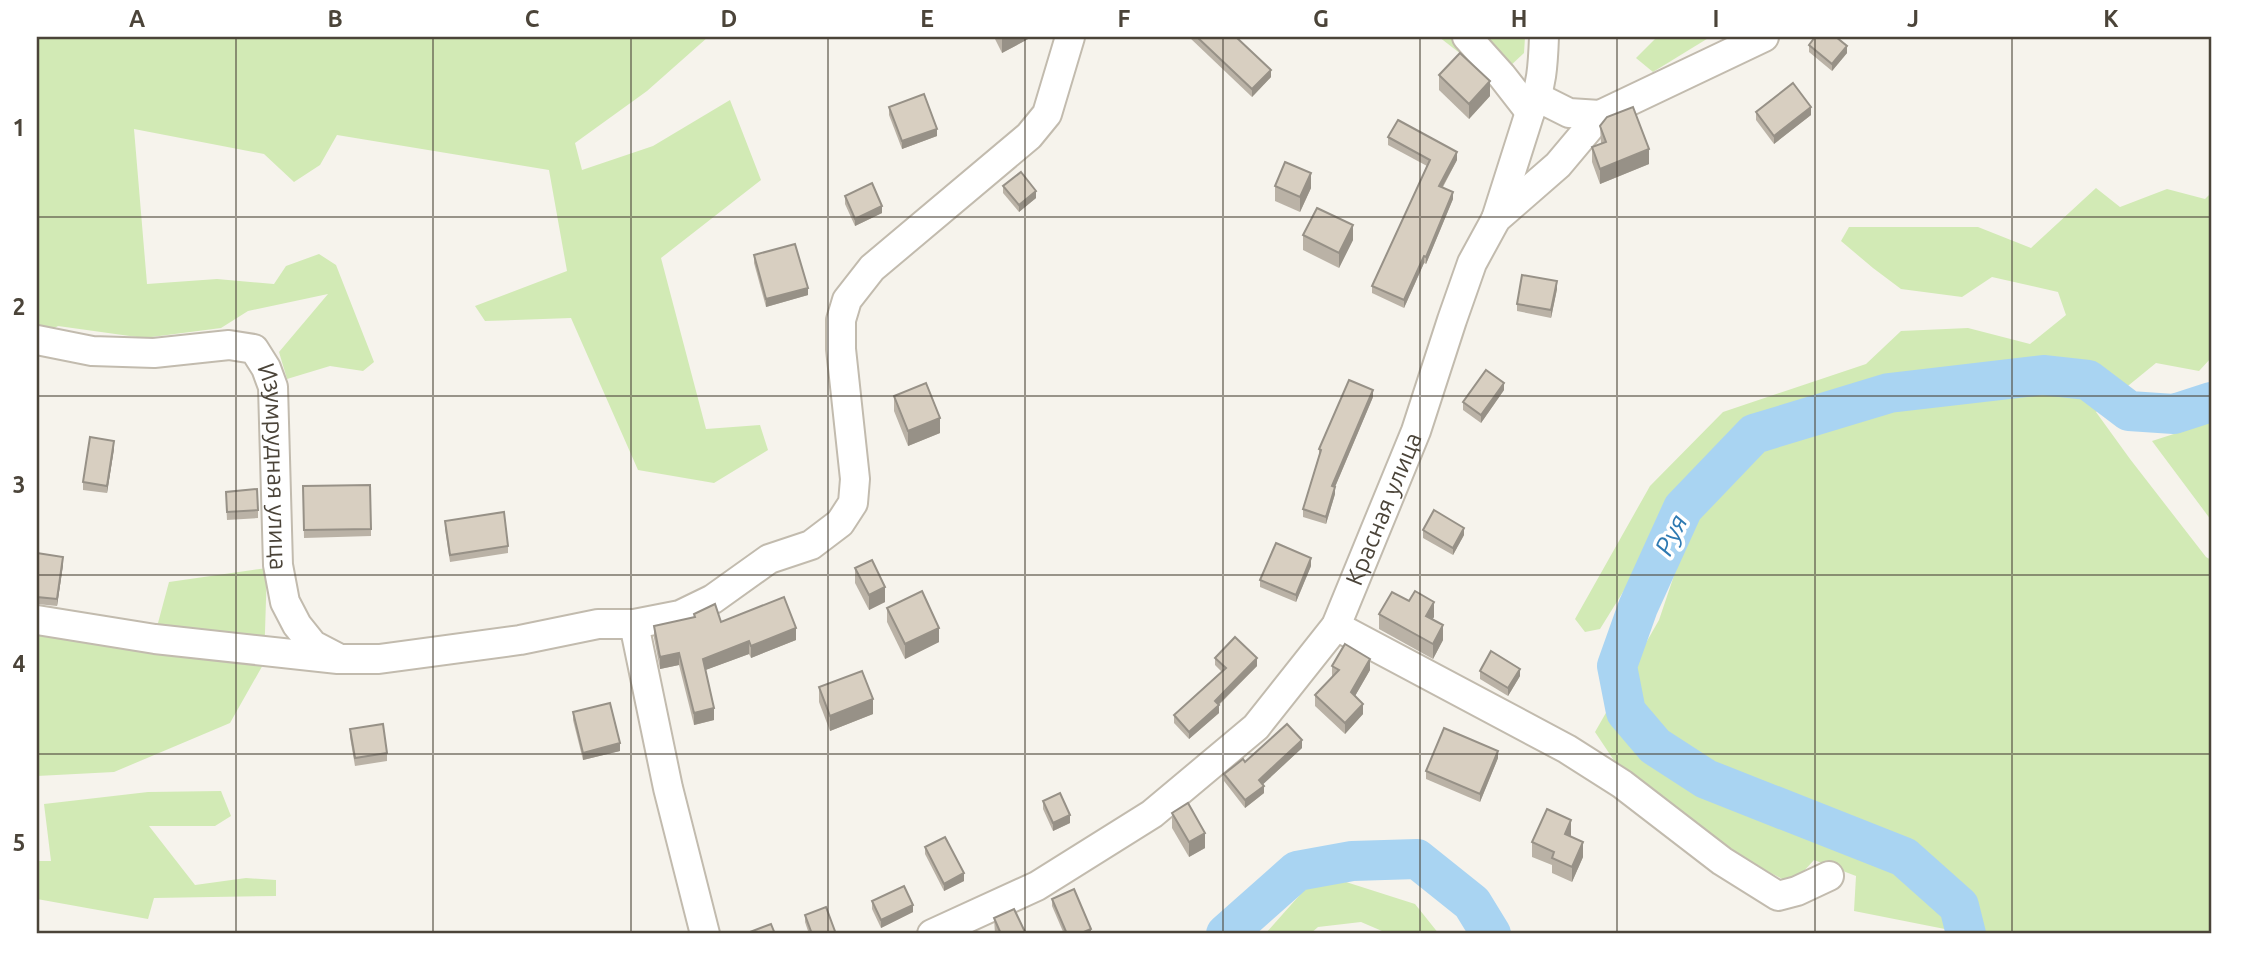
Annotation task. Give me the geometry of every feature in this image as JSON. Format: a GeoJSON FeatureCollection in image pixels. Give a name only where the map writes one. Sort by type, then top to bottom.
{"type":"FeatureCollection","features":[{"type":"Feature","properties":{"kind":"street"},"geometry":{"type":"LineString","coordinates":[[37,620],[155,639],[338,659],[379,659],[520,640],[598,624],[635,624],[680,615],[713,599],[769,559],[811,545],[840,523],[853,503],[855,479],[841,349],[841,320],[847,300],[872,268],[1029,136],[1047,114],[1070,37]]}},
{"type":"Feature","properties":{"kind":"street"},"geometry":{"type":"LineString","coordinates":[[1467,37],[1502,76],[1534,105],[1569,113],[1600,114]]}},
{"type":"Feature","properties":{"kind":"street"},"geometry":{"type":"LineString","coordinates":[[1496,219],[1534,105],[1542,72],[1544,37]]}},
{"type":"Feature","properties":{"kind":"street","name":"Красная улица"},"geometry":{"type":"LineString","coordinates":[[932,934],[1037,886],[1153,814],[1256,727],[1336,626],[1416,431],[1472,263],[1496,219],[1558,165],[1600,114],[1764,37]]}},
{"type":"Feature","properties":{"kind":"street","name":"Изумрудная улица"},"geometry":{"type":"LineString","coordinates":[[37,340],[92,351],[154,353],[229,345],[254,349],[266,368],[273,387],[278,565],[285,602],[297,625],[313,645],[338,659]]}},
{"type":"Feature","properties":{"kind":"street"},"geometry":{"type":"LineString","coordinates":[[635,624],[668,788],[705,934]]}},
{"type":"Feature","properties":{"kind":"street"},"geometry":{"type":"LineString","coordinates":[[1336,626],[1567,749],[1622,784],[1722,860],[1778,895],[1797,891],[1829,876]]}},
{"type":"Feature","properties":{"kind":"green space"},"geometry":{"type":"Polygon","coordinates":[[[37,37],[708,37],[647,91],[575,143],[582,170],[653,146],[730,100],[761,180],[661,258],[706,429],[760,425],[768,450],[714,483],[638,470],[571,318],[485,321],[475,306],[567,271],[549,170],[337,135],[320,165],[294,182],[264,154],[134,129],[147,284],[217,279],[274,284],[286,266],[319,254],[336,265],[374,362],[363,371],[330,366],[287,379],[279,352],[328,294],[248,311],[221,328],[144,338],[58,326],[37,338],[37,37]]]}},
{"type":"Feature","properties":{"kind":"green space"},"geometry":{"type":"Polygon","coordinates":[[[1439,37],[1525,37],[1524,53],[1509,67],[1470,61],[1439,37]]]}},
{"type":"Feature","properties":{"kind":"green space"},"geometry":{"type":"Polygon","coordinates":[[[1657,37],[1710,37],[1653,72],[1636,58],[1657,37]]]}},
{"type":"Feature","properties":{"kind":"green space"},"geometry":{"type":"Polygon","coordinates":[[[2096,188],[2120,207],[2167,189],[2205,199],[2211,193],[2211,358],[2199,371],[2156,363],[2096,412],[2206,557],[2211,560],[2211,934],[1970,934],[1854,911],[1856,876],[1814,860],[1792,884],[1730,852],[1627,780],[1595,732],[1659,620],[1686,540],[1664,537],[1636,571],[1600,629],[1585,632],[1575,619],[1650,486],[1723,412],[1866,364],[1901,331],[1968,328],[2030,344],[2066,315],[2058,292],[1992,277],[1962,297],[1901,289],[1841,241],[1849,227],[1978,227],[2031,248],[2096,188]]]}},
{"type":"Feature","properties":{"kind":"green space"},"geometry":{"type":"Polygon","coordinates":[[[2211,420],[2211,520],[2152,441],[2211,420]]]}},
{"type":"Feature","properties":{"kind":"green space"},"geometry":{"type":"Polygon","coordinates":[[[267,568],[264,663],[230,723],[114,772],[37,776],[37,631],[151,649],[169,582],[267,568]]]}},
{"type":"Feature","properties":{"kind":"green space"},"geometry":{"type":"Polygon","coordinates":[[[221,791],[231,816],[215,826],[149,826],[195,885],[246,878],[276,880],[276,896],[154,898],[148,919],[37,899],[37,861],[51,861],[44,804],[148,792],[221,791]]]}},
{"type":"Feature","properties":{"kind":"green space"},"geometry":{"type":"Polygon","coordinates":[[[1346,882],[1415,904],[1439,934],[1389,934],[1361,922],[1318,927],[1310,934],[1265,934],[1306,888],[1346,882]]]}},
{"type":"Feature","properties":{"kind":"building"},"geometry":{"type":"Polygon","coordinates":[[[1197,37],[1236,37],[1271,70],[1252,89],[1197,37]]]}},
{"type":"Feature","properties":{"kind":"building"},"geometry":{"type":"Polygon","coordinates":[[[1815,37],[1836,37],[1847,46],[1832,64],[1809,45],[1815,37]]]}},
{"type":"Feature","properties":{"kind":"building"},"geometry":{"type":"Polygon","coordinates":[[[1460,53],[1490,81],[1469,104],[1439,75],[1460,53]]]}},
{"type":"Feature","properties":{"kind":"building"},"geometry":{"type":"Polygon","coordinates":[[[1793,83],[1811,107],[1774,136],[1756,112],[1793,83]]]}},
{"type":"Feature","properties":{"kind":"building"},"geometry":{"type":"Polygon","coordinates":[[[924,94],[937,129],[902,141],[889,107],[924,94]]]}},
{"type":"Feature","properties":{"kind":"building"},"geometry":{"type":"Polygon","coordinates":[[[1633,107],[1649,149],[1600,169],[1592,147],[1606,142],[1600,126],[1607,117],[1633,107]]]}},
{"type":"Feature","properties":{"kind":"building"},"geometry":{"type":"Polygon","coordinates":[[[1398,120],[1457,152],[1439,186],[1453,192],[1426,257],[1424,256],[1404,300],[1372,286],[1430,160],[1388,137],[1398,120]]]}},
{"type":"Feature","properties":{"kind":"building"},"geometry":{"type":"Polygon","coordinates":[[[1285,162],[1311,173],[1300,197],[1275,186],[1285,162]]]}},
{"type":"Feature","properties":{"kind":"building"},"geometry":{"type":"Polygon","coordinates":[[[1021,172],[1036,191],[1019,205],[1003,186],[1021,172]]]}},
{"type":"Feature","properties":{"kind":"building"},"geometry":{"type":"Polygon","coordinates":[[[872,183],[882,206],[855,219],[845,196],[872,183]]]}},
{"type":"Feature","properties":{"kind":"building"},"geometry":{"type":"Polygon","coordinates":[[[1317,208],[1353,225],[1339,253],[1303,235],[1317,208]]]}},
{"type":"Feature","properties":{"kind":"building"},"geometry":{"type":"Polygon","coordinates":[[[795,244],[808,288],[766,299],[754,255],[795,244]]]}},
{"type":"Feature","properties":{"kind":"building"},"geometry":{"type":"Polygon","coordinates":[[[1522,275],[1557,281],[1551,310],[1517,304],[1522,275]]]}},
{"type":"Feature","properties":{"kind":"building"},"geometry":{"type":"Polygon","coordinates":[[[1486,370],[1504,383],[1481,415],[1463,402],[1486,370]]]}},
{"type":"Feature","properties":{"kind":"building"},"geometry":{"type":"Polygon","coordinates":[[[1349,380],[1373,390],[1332,486],[1335,487],[1326,517],[1303,509],[1321,450],[1319,449],[1349,380]]]}},
{"type":"Feature","properties":{"kind":"building"},"geometry":{"type":"Polygon","coordinates":[[[926,383],[940,418],[908,431],[894,396],[926,383]]]}},
{"type":"Feature","properties":{"kind":"building"},"geometry":{"type":"Polygon","coordinates":[[[90,437],[114,441],[107,486],[83,482],[90,437]]]}},
{"type":"Feature","properties":{"kind":"building"},"geometry":{"type":"Polygon","coordinates":[[[370,485],[371,529],[304,530],[303,486],[370,485]]]}},
{"type":"Feature","properties":{"kind":"building"},"geometry":{"type":"Polygon","coordinates":[[[257,489],[258,510],[227,512],[226,492],[257,489]]]}},
{"type":"Feature","properties":{"kind":"building"},"geometry":{"type":"Polygon","coordinates":[[[1434,510],[1464,528],[1453,548],[1423,530],[1434,510]]]}},
{"type":"Feature","properties":{"kind":"building"},"geometry":{"type":"Polygon","coordinates":[[[504,512],[508,546],[450,555],[445,521],[504,512]]]}},
{"type":"Feature","properties":{"kind":"building"},"geometry":{"type":"Polygon","coordinates":[[[1276,543],[1311,558],[1296,595],[1260,580],[1276,543]]]}},
{"type":"Feature","properties":{"kind":"building"},"geometry":{"type":"Polygon","coordinates":[[[37,553],[63,557],[57,599],[37,597],[37,553]]]}},
{"type":"Feature","properties":{"kind":"building"},"geometry":{"type":"Polygon","coordinates":[[[872,560],[885,587],[869,595],[855,568],[872,560]]]}},
{"type":"Feature","properties":{"kind":"building"},"geometry":{"type":"Polygon","coordinates":[[[922,591],[939,628],[905,644],[887,608],[922,591]]]}},
{"type":"Feature","properties":{"kind":"building"},"geometry":{"type":"Polygon","coordinates":[[[1415,591],[1434,602],[1426,616],[1443,625],[1433,644],[1379,614],[1392,592],[1409,601],[1415,591]]]}},
{"type":"Feature","properties":{"kind":"building"},"geometry":{"type":"Polygon","coordinates":[[[784,597],[796,628],[751,646],[749,641],[703,659],[714,708],[694,713],[679,653],[660,657],[654,626],[695,617],[694,614],[715,604],[721,622],[784,597]]]}},
{"type":"Feature","properties":{"kind":"building"},"geometry":{"type":"Polygon","coordinates":[[[1235,637],[1257,658],[1215,701],[1219,705],[1189,732],[1174,715],[1226,668],[1215,658],[1235,637]]]}},
{"type":"Feature","properties":{"kind":"building"},"geometry":{"type":"Polygon","coordinates":[[[1345,644],[1370,659],[1351,692],[1363,704],[1345,723],[1315,695],[1339,670],[1332,666],[1345,644]]]}},
{"type":"Feature","properties":{"kind":"building"},"geometry":{"type":"Polygon","coordinates":[[[1491,651],[1520,669],[1508,688],[1480,671],[1491,651]]]}},
{"type":"Feature","properties":{"kind":"building"},"geometry":{"type":"Polygon","coordinates":[[[862,671],[873,699],[830,716],[819,687],[862,671]]]}},
{"type":"Feature","properties":{"kind":"building"},"geometry":{"type":"Polygon","coordinates":[[[610,703],[620,743],[583,753],[573,712],[610,703]]]}},
{"type":"Feature","properties":{"kind":"building"},"geometry":{"type":"Polygon","coordinates":[[[383,724],[387,753],[355,758],[350,729],[383,724]]]}},
{"type":"Feature","properties":{"kind":"building"},"geometry":{"type":"Polygon","coordinates":[[[1287,724],[1302,740],[1259,780],[1264,786],[1245,800],[1224,774],[1243,759],[1245,762],[1287,724]]]}},
{"type":"Feature","properties":{"kind":"building"},"geometry":{"type":"Polygon","coordinates":[[[1444,728],[1498,751],[1480,794],[1426,771],[1444,728]]]}},
{"type":"Feature","properties":{"kind":"building"},"geometry":{"type":"Polygon","coordinates":[[[1060,793],[1070,815],[1053,823],[1043,801],[1060,793]]]}},
{"type":"Feature","properties":{"kind":"building"},"geometry":{"type":"Polygon","coordinates":[[[1188,803],[1205,833],[1189,842],[1172,813],[1188,803]]]}},
{"type":"Feature","properties":{"kind":"building"},"geometry":{"type":"Polygon","coordinates":[[[1547,809],[1571,820],[1565,834],[1583,842],[1572,867],[1552,858],[1554,852],[1532,842],[1547,809]]]}},
{"type":"Feature","properties":{"kind":"building"},"geometry":{"type":"Polygon","coordinates":[[[945,837],[964,873],[944,884],[925,847],[945,837]]]}},
{"type":"Feature","properties":{"kind":"building"},"geometry":{"type":"Polygon","coordinates":[[[904,886],[913,905],[881,920],[872,901],[904,886]]]}},
{"type":"Feature","properties":{"kind":"building"},"geometry":{"type":"Polygon","coordinates":[[[1074,889],[1091,929],[1079,934],[1067,934],[1052,899],[1074,889]]]}},
{"type":"Feature","properties":{"kind":"building"},"geometry":{"type":"Polygon","coordinates":[[[826,907],[836,934],[812,934],[805,915],[826,907]]]}},
{"type":"Feature","properties":{"kind":"building"},"geometry":{"type":"Polygon","coordinates":[[[1014,909],[1026,934],[1001,934],[994,918],[1014,909]]]}},
{"type":"Feature","properties":{"kind":"building"},"geometry":{"type":"Polygon","coordinates":[[[771,924],[775,934],[750,934],[750,932],[771,924]]]}},
{"type":"Feature","properties":{"kind":"waterway","name":"Руя"},"geometry":{"type":"LineString","coordinates":[[1966,934],[1959,906],[1904,857],[1706,779],[1655,746],[1626,712],[1617,666],[1638,607],[1683,508],[1754,434],[1889,393],[2043,375],[2088,380],[2129,411],[2174,414],[2211,402]]}},
{"type":"Feature","properties":{"kind":"waterway","name":"Руя"},"geometry":{"type":"LineString","coordinates":[[1226,934],[1297,871],[1352,861],[1417,859],[1472,903],[1491,934]]}}]}
